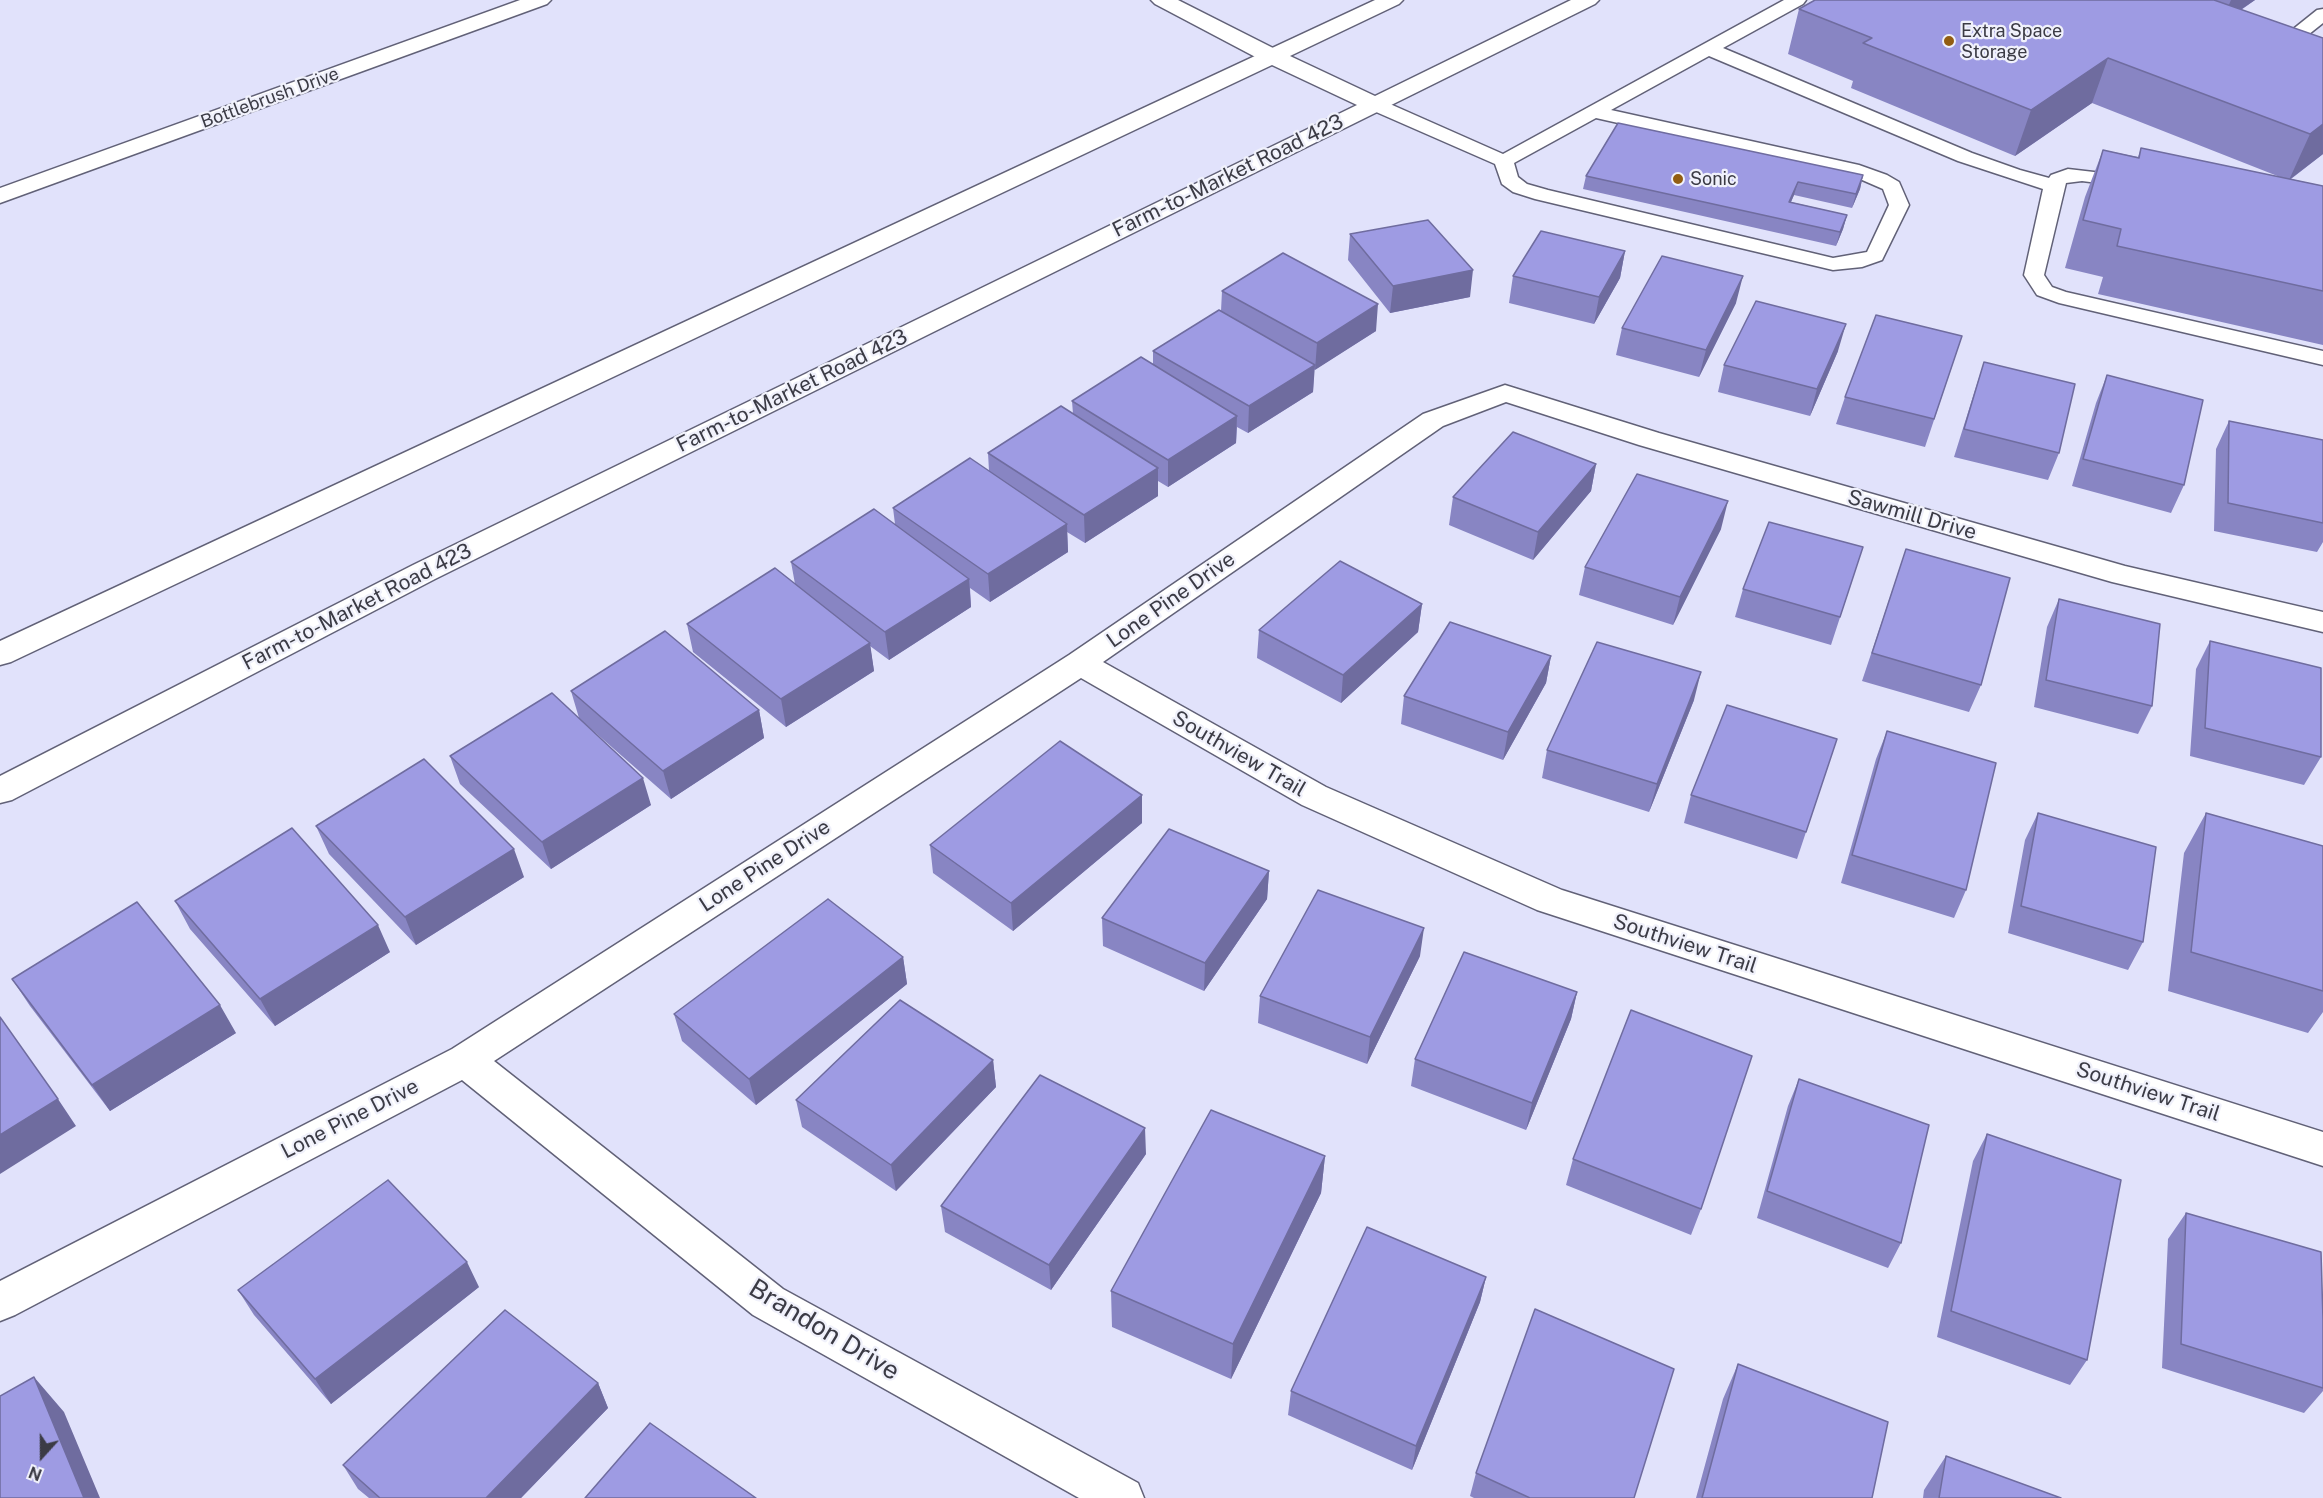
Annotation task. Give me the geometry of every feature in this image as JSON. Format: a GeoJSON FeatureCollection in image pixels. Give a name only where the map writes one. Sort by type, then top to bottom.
{"type":"FeatureCollection","features":[{"type":"Feature","properties":{"kind":"street","name":"Bottlebrush Drive"},"geometry":{"type":"LineString","coordinates":[[0,196],[540,0]]}},
{"type":"Feature","properties":{"kind":"street"},"geometry":{"type":"LineString","coordinates":[[1162,0],[1271,56],[1374,104]]}},
{"type":"Feature","properties":{"kind":"street"},"geometry":{"type":"LineString","coordinates":[[0,654],[1392,0]]}},
{"type":"Feature","properties":{"kind":"street","name":"Farm-to-Market Road 423"},"geometry":{"type":"LineString","coordinates":[[0,791],[424,572],[1588,0]]}},
{"type":"Feature","properties":{"kind":"street","name":"Sawmill Drive"},"geometry":{"type":"LineString","coordinates":[[1505,393],[1649,439],[2123,575],[2323,622]]}},
{"type":"Feature","properties":{"kind":"street","name":"Lone Pine Drive"},"geometry":{"type":"LineString","coordinates":[[0,1302],[465,1060],[1080,663],[1433,420],[1505,393]]}},
{"type":"Feature","properties":{"kind":"street","name":"Southview Trail"},"geometry":{"type":"LineString","coordinates":[[1080,663],[1314,796],[1550,900],[2323,1149]]}},
{"type":"Feature","properties":{"kind":"street","name":"Brandon Drive"},"geometry":{"type":"LineString","coordinates":[[465,1060],[768,1302],[1122,1498]]}},
{"type":"Feature","properties":{"kind":"lane"},"geometry":{"type":"LineString","coordinates":[[1503,161],[1797,0]]}},
{"type":"Feature","properties":{"kind":"lane"},"geometry":{"type":"LineString","coordinates":[[2291,65],[2264,55],[2323,14]]}},
{"type":"Feature","properties":{"kind":"lane"},"geometry":{"type":"LineString","coordinates":[[1709,49],[1965,157],[2054,186]]}},
{"type":"Feature","properties":{"kind":"lane"},"geometry":{"type":"LineString","coordinates":[[1374,104],[1503,161],[1509,180],[1520,188],[1833,264],[1862,261],[1875,256],[1899,205],[1892,186],[1859,171],[1594,112]]}},
{"type":"Feature","properties":{"kind":"lane"},"geometry":{"type":"LineString","coordinates":[[2148,185],[2109,177],[2068,175],[2058,179],[2054,186],[2034,275],[2044,291],[2059,297],[2323,358]]}},
{"type":"Feature","properties":{"kind":"building"},"geometry":{"type":"Polygon","coordinates":[[[1815,0],[2214,0],[2323,38],[2323,124],[2310,134],[2108,58],[2031,110],[1863,43],[1872,38],[1799,9],[1815,0]]]}},
{"type":"Feature","properties":{"kind":"building"},"geometry":{"type":"Polygon","coordinates":[[[1618,123],[1863,175],[1856,194],[1798,182],[1789,202],[1847,215],[1840,232],[1586,176],[1618,123]]]}},
{"type":"Feature","properties":{"kind":"building"},"geometry":{"type":"Polygon","coordinates":[[[2141,148],[2323,186],[2323,291],[2117,246],[2121,229],[2083,220],[2103,150],[2139,158],[2141,148]]]}},
{"type":"Feature","properties":{"kind":"building"},"geometry":{"type":"Polygon","coordinates":[[[1428,220],[1473,270],[1393,286],[1350,234],[1428,220]]]}},
{"type":"Feature","properties":{"kind":"building"},"geometry":{"type":"Polygon","coordinates":[[[1541,231],[1625,251],[1599,297],[1513,276],[1541,231]]]}},
{"type":"Feature","properties":{"kind":"building"},"geometry":{"type":"Polygon","coordinates":[[[1283,253],[1378,304],[1317,343],[1222,291],[1283,253]]]}},
{"type":"Feature","properties":{"kind":"building"},"geometry":{"type":"Polygon","coordinates":[[[1662,256],[1743,276],[1706,350],[1622,328],[1662,256]]]}},
{"type":"Feature","properties":{"kind":"building"},"geometry":{"type":"Polygon","coordinates":[[[1756,301],[1846,324],[1817,389],[1724,365],[1756,301]]]}},
{"type":"Feature","properties":{"kind":"building"},"geometry":{"type":"Polygon","coordinates":[[[1219,310],[1315,365],[1249,406],[1153,351],[1219,310]]]}},
{"type":"Feature","properties":{"kind":"building"},"geometry":{"type":"Polygon","coordinates":[[[1876,315],[1962,336],[1934,419],[1845,397],[1876,315]]]}},
{"type":"Feature","properties":{"kind":"building"},"geometry":{"type":"Polygon","coordinates":[[[1141,357],[1237,416],[1168,460],[1072,401],[1141,357]]]}},
{"type":"Feature","properties":{"kind":"building"},"geometry":{"type":"Polygon","coordinates":[[[1984,362],[2075,384],[2059,453],[1964,429],[1984,362]]]}},
{"type":"Feature","properties":{"kind":"building"},"geometry":{"type":"Polygon","coordinates":[[[2107,375],[2203,400],[2184,485],[2083,459],[2107,375]]]}},
{"type":"Feature","properties":{"kind":"building"},"geometry":{"type":"Polygon","coordinates":[[[1061,406],[1158,468],[1084,515],[988,453],[1061,406]]]}},
{"type":"Feature","properties":{"kind":"building"},"geometry":{"type":"Polygon","coordinates":[[[2229,421],[2323,440],[2323,523],[2228,503],[2229,421]]]}},
{"type":"Feature","properties":{"kind":"building"},"geometry":{"type":"Polygon","coordinates":[[[1513,432],[1596,464],[1538,532],[1453,497],[1513,432]]]}},
{"type":"Feature","properties":{"kind":"building"},"geometry":{"type":"Polygon","coordinates":[[[970,458],[1067,524],[988,574],[893,508],[970,458]]]}},
{"type":"Feature","properties":{"kind":"building"},"geometry":{"type":"Polygon","coordinates":[[[1637,474],[1728,501],[1680,597],[1585,567],[1637,474]]]}},
{"type":"Feature","properties":{"kind":"building"},"geometry":{"type":"Polygon","coordinates":[[[874,509],[969,579],[885,632],[791,562],[874,509]]]}},
{"type":"Feature","properties":{"kind":"building"},"geometry":{"type":"Polygon","coordinates":[[[1769,522],[1863,547],[1840,617],[1743,589],[1769,522]]]}},
{"type":"Feature","properties":{"kind":"building"},"geometry":{"type":"Polygon","coordinates":[[[1906,549],[2010,578],[1981,685],[1872,653],[1906,549]]]}},
{"type":"Feature","properties":{"kind":"building"},"geometry":{"type":"Polygon","coordinates":[[[1340,561],[1422,604],[1343,675],[1259,630],[1340,561]]]}},
{"type":"Feature","properties":{"kind":"building"},"geometry":{"type":"Polygon","coordinates":[[[775,568],[870,643],[781,699],[687,624],[775,568]]]}},
{"type":"Feature","properties":{"kind":"building"},"geometry":{"type":"Polygon","coordinates":[[[2059,599],[2160,624],[2152,706],[2046,680],[2059,599]]]}},
{"type":"Feature","properties":{"kind":"building"},"geometry":{"type":"Polygon","coordinates":[[[1450,622],[1551,656],[1508,732],[1404,696],[1450,622]]]}},
{"type":"Feature","properties":{"kind":"building"},"geometry":{"type":"Polygon","coordinates":[[[665,631],[759,710],[663,771],[571,691],[665,631]]]}},
{"type":"Feature","properties":{"kind":"building"},"geometry":{"type":"Polygon","coordinates":[[[2210,641],[2321,668],[2321,757],[2205,728],[2210,641]]]}},
{"type":"Feature","properties":{"kind":"building"},"geometry":{"type":"Polygon","coordinates":[[[1597,642],[1701,672],[1657,784],[1547,750],[1597,642]]]}},
{"type":"Feature","properties":{"kind":"building"},"geometry":{"type":"Polygon","coordinates":[[[552,693],[643,778],[542,842],[450,756],[552,693]]]}},
{"type":"Feature","properties":{"kind":"building"},"geometry":{"type":"Polygon","coordinates":[[[1727,705],[1837,739],[1806,832],[1691,795],[1727,705]]]}},
{"type":"Feature","properties":{"kind":"building"},"geometry":{"type":"Polygon","coordinates":[[[1887,731],[1996,763],[1966,890],[1852,855],[1887,731]]]}},
{"type":"Feature","properties":{"kind":"building"},"geometry":{"type":"Polygon","coordinates":[[[1060,741],[1142,795],[1011,903],[930,845],[1060,741]]]}},
{"type":"Feature","properties":{"kind":"building"},"geometry":{"type":"Polygon","coordinates":[[[424,759],[514,849],[405,917],[316,826],[424,759]]]}},
{"type":"Feature","properties":{"kind":"building"},"geometry":{"type":"Polygon","coordinates":[[[2038,813],[2156,847],[2143,942],[2021,906],[2038,813]]]}},
{"type":"Feature","properties":{"kind":"building"},"geometry":{"type":"Polygon","coordinates":[[[2206,813],[2323,846],[2323,991],[2191,952],[2206,813]]]}},
{"type":"Feature","properties":{"kind":"building"},"geometry":{"type":"Polygon","coordinates":[[[292,828],[378,925],[260,999],[175,901],[292,828]]]}},
{"type":"Feature","properties":{"kind":"building"},"geometry":{"type":"Polygon","coordinates":[[[1169,829],[1269,871],[1205,963],[1102,918],[1169,829]]]}},
{"type":"Feature","properties":{"kind":"building"},"geometry":{"type":"Polygon","coordinates":[[[1318,890],[1424,928],[1370,1037],[1260,996],[1318,890]]]}},
{"type":"Feature","properties":{"kind":"building"},"geometry":{"type":"Polygon","coordinates":[[[828,899],[903,957],[749,1079],[674,1014],[828,899]]]}},
{"type":"Feature","properties":{"kind":"building"},"geometry":{"type":"Polygon","coordinates":[[[137,902],[220,1005],[92,1085],[12,979],[137,902]]]}},
{"type":"Feature","properties":{"kind":"building"},"geometry":{"type":"Polygon","coordinates":[[[1464,952],[1577,992],[1532,1103],[1415,1059],[1464,952]]]}},
{"type":"Feature","properties":{"kind":"building"},"geometry":{"type":"Polygon","coordinates":[[[900,1000],[993,1060],[891,1165],[796,1100],[900,1000]]]}},
{"type":"Feature","properties":{"kind":"building"},"geometry":{"type":"Polygon","coordinates":[[[1631,1010],[1752,1056],[1701,1209],[1573,1159],[1631,1010]]]}},
{"type":"Feature","properties":{"kind":"building"},"geometry":{"type":"Polygon","coordinates":[[[0,1017],[58,1099],[0,1135],[0,1017]]]}},
{"type":"Feature","properties":{"kind":"building"},"geometry":{"type":"Polygon","coordinates":[[[1040,1075],[1145,1128],[1049,1265],[941,1206],[1040,1075]]]}},
{"type":"Feature","properties":{"kind":"building"},"geometry":{"type":"Polygon","coordinates":[[[1799,1079],[1929,1125],[1901,1243],[1767,1191],[1799,1079]]]}},
{"type":"Feature","properties":{"kind":"building"},"geometry":{"type":"Polygon","coordinates":[[[1211,1110],[1325,1156],[1233,1344],[1111,1291],[1211,1110]]]}},
{"type":"Feature","properties":{"kind":"building"},"geometry":{"type":"Polygon","coordinates":[[[1987,1134],[2121,1180],[2087,1360],[1951,1311],[1987,1134]]]}},
{"type":"Feature","properties":{"kind":"building"},"geometry":{"type":"Polygon","coordinates":[[[388,1180],[467,1262],[315,1379],[238,1290],[388,1180]]]}},
{"type":"Feature","properties":{"kind":"building"},"geometry":{"type":"Polygon","coordinates":[[[2186,1213],[2321,1252],[2323,1388],[2181,1344],[2186,1213]]]}},
{"type":"Feature","properties":{"kind":"building"},"geometry":{"type":"Polygon","coordinates":[[[1367,1227],[1486,1277],[1416,1446],[1291,1391],[1367,1227]]]}},
{"type":"Feature","properties":{"kind":"building"},"geometry":{"type":"Polygon","coordinates":[[[1535,1309],[1674,1369],[1634,1498],[1530,1498],[1476,1473],[1535,1309]]]}},
{"type":"Feature","properties":{"kind":"building"},"geometry":{"type":"Polygon","coordinates":[[[505,1310],[598,1383],[486,1498],[380,1498],[343,1465],[505,1310]]]}},
{"type":"Feature","properties":{"kind":"building"},"geometry":{"type":"Polygon","coordinates":[[[1738,1364],[1888,1422],[1872,1498],[1702,1498],[1738,1364]]]}},
{"type":"Feature","properties":{"kind":"building"},"geometry":{"type":"Polygon","coordinates":[[[34,1377],[84,1498],[0,1498],[0,1396],[34,1377]]]}},
{"type":"Feature","properties":{"kind":"building"},"geometry":{"type":"Polygon","coordinates":[[[650,1423],[756,1498],[585,1498],[650,1423]]]}},
{"type":"Feature","properties":{"kind":"building"},"geometry":{"type":"Polygon","coordinates":[[[1946,1456],[2061,1498],[1939,1498],[1946,1456]]]}},
{"type":"Feature","properties":{"kind":"place","name":"Extra Space Storage"},"geometry":{"type":"Point","coordinates":[1949,41]}},
{"type":"Feature","properties":{"kind":"place","name":"Sonic"},"geometry":{"type":"Point","coordinates":[1678,179]}}]}
